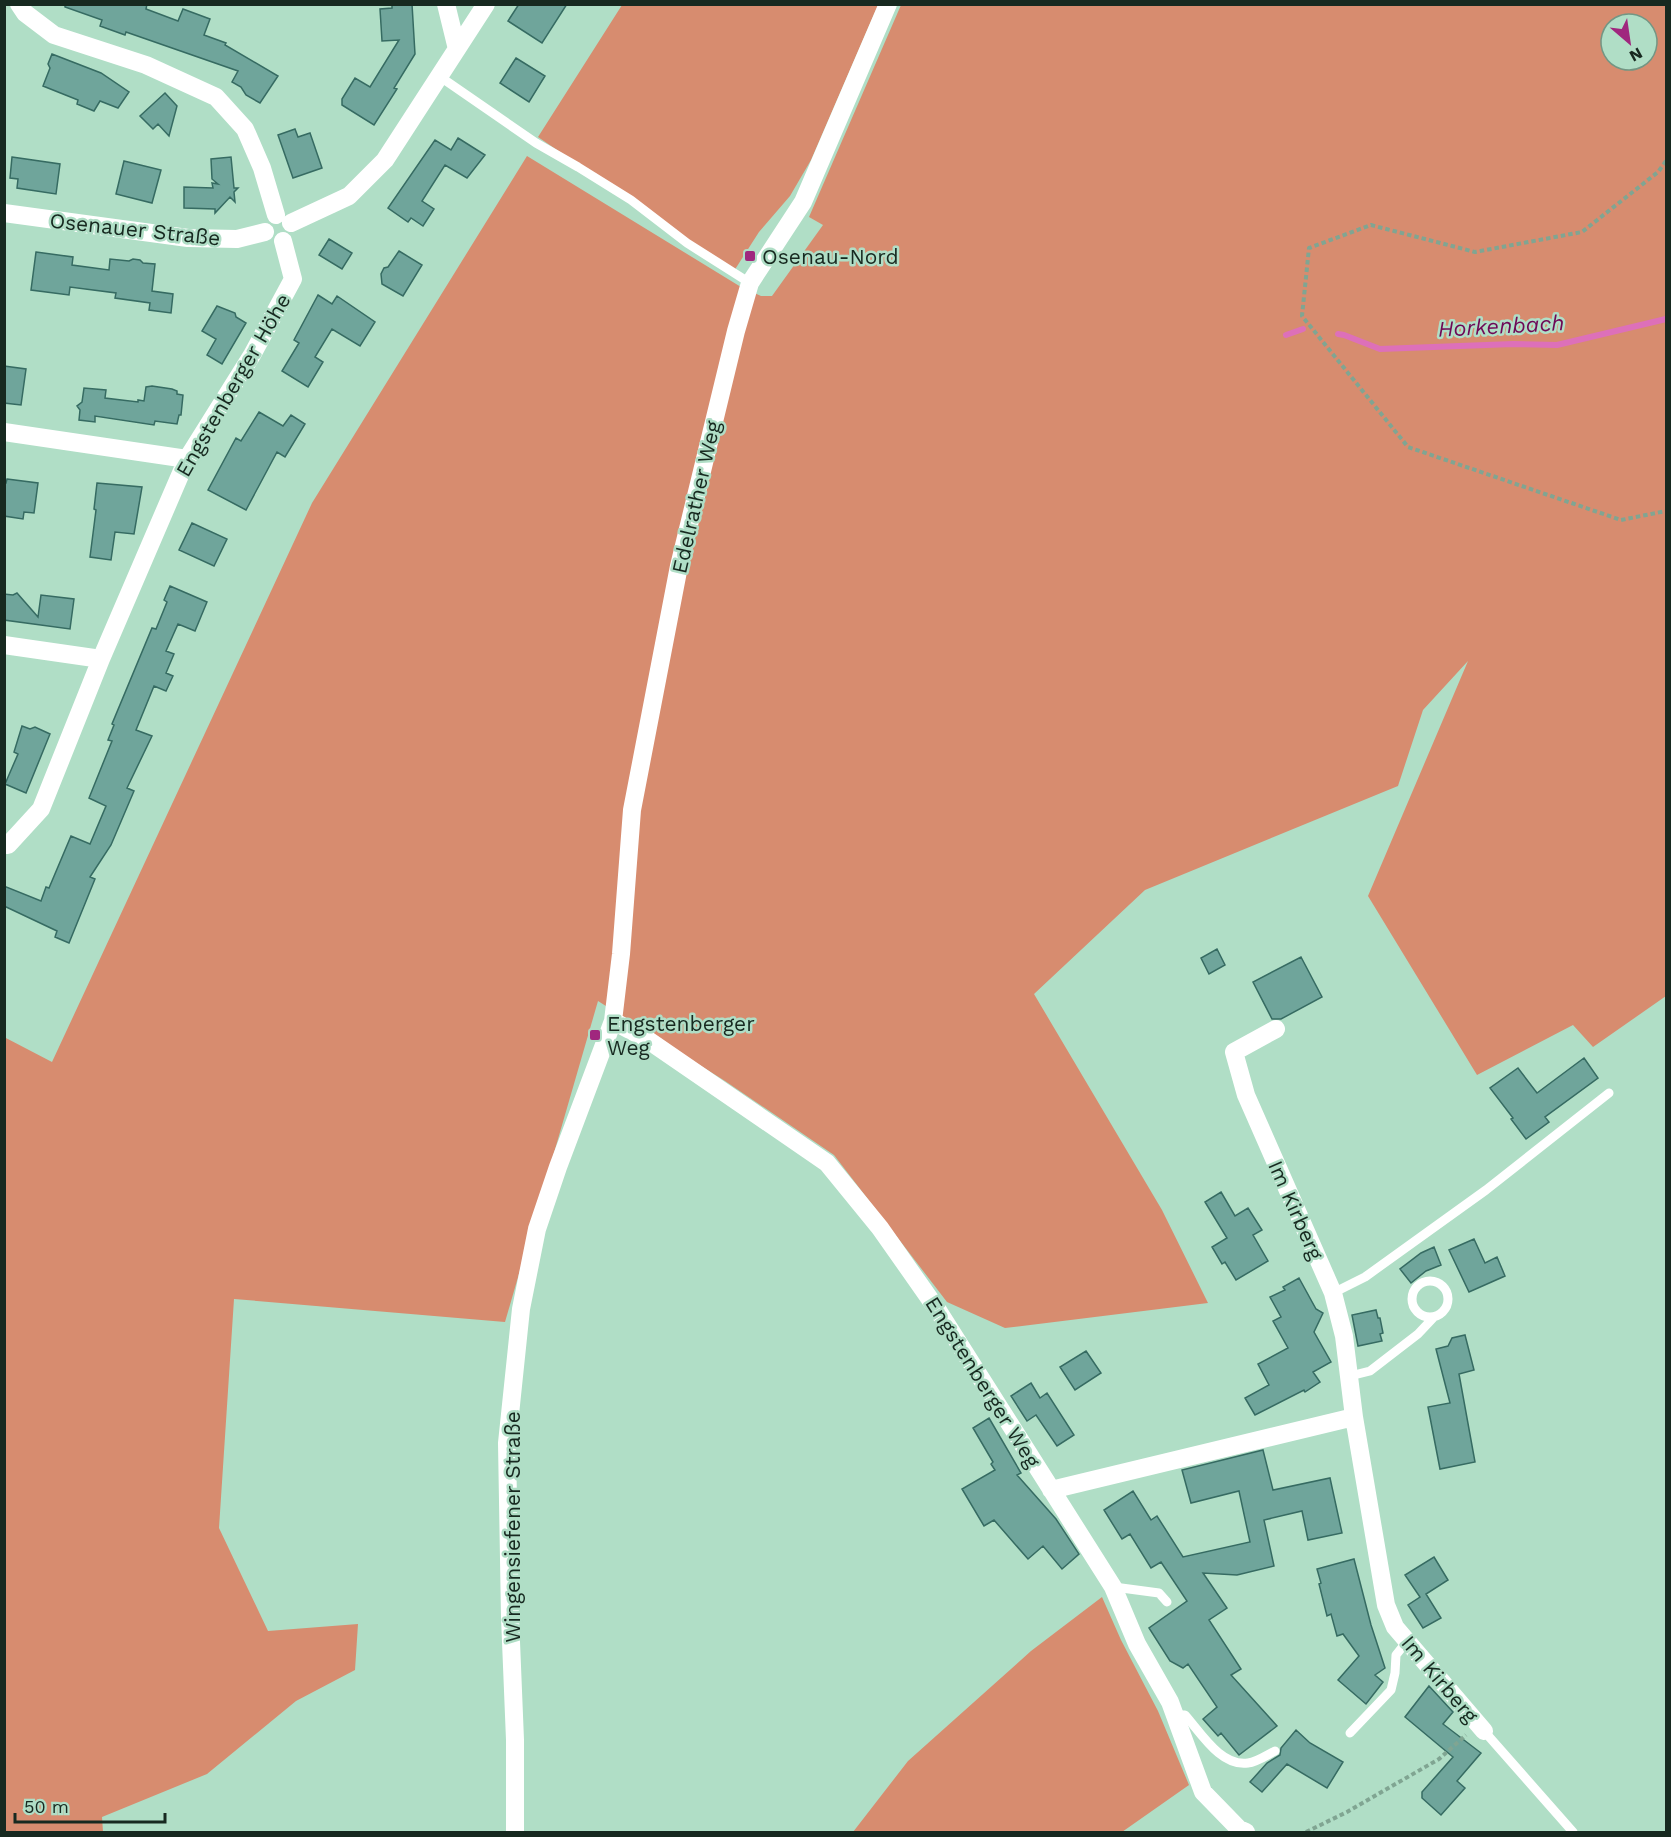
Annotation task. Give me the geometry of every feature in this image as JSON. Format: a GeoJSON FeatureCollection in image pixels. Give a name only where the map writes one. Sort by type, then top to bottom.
{"type":"FeatureCollection","features":[{"type":"Feature","properties":{"kind":"street"},"geometry":{"type":"LineString","coordinates":[[19,4],[25,13],[54,35],[146,65],[216,97],[245,129],[284,219],[291,233],[283,241],[271,239],[266,232],[267,221],[284,219],[349,196],[384,160],[486,4]]}},
{"type":"Feature","properties":{"kind":"street"},"geometry":{"type":"LineString","coordinates":[[446,4],[457,49]]}},
{"type":"Feature","properties":{"kind":"street","name":"Edelrather Weg"},"geometry":{"type":"LineString","coordinates":[[613,1021],[632,810],[678,566],[736,331],[750,283],[803,202],[888,4]]}},
{"type":"Feature","properties":{"kind":"street","name":"Osenauer Straße"},"geometry":{"type":"LineString","coordinates":[[4,213],[188,238],[237,239],[266,232]]}},
{"type":"Feature","properties":{"kind":"street","name":"Engstenberger Höhe"},"geometry":{"type":"LineString","coordinates":[[4,845],[8,844],[41,809],[101,659],[187,459],[252,355],[293,279],[283,241]]}},
{"type":"Feature","properties":{"kind":"street"},"geometry":{"type":"LineString","coordinates":[[4,432],[187,459]]}},
{"type":"Feature","properties":{"kind":"street"},"geometry":{"type":"LineString","coordinates":[[4,645],[101,659]]}},
{"type":"Feature","properties":{"kind":"street","name":"Engstenberger Weg"},"geometry":{"type":"LineString","coordinates":[[613,1021],[645,1038],[827,1163],[880,1227],[939,1312],[1113,1587],[1137,1644],[1170,1702],[1203,1792],[1239,1829],[1246,1833]]}},
{"type":"Feature","properties":{"kind":"street","name":"Wingensiefener Straße"},"geometry":{"type":"LineString","coordinates":[[515,1833],[515,1740],[507,1443],[521,1309],[537,1229],[613,1021]]}},
{"type":"Feature","properties":{"kind":"street","name":"Im Kirberg"},"geometry":{"type":"LineString","coordinates":[[1276,1029],[1234,1052],[1246,1095],[1332,1293],[1344,1336],[1354,1417],[1386,1605],[1395,1627],[1481,1727]]}},
{"type":"Feature","properties":{"kind":"street"},"geometry":{"type":"LineString","coordinates":[[1051,1490],[1354,1417]]}},
{"type":"Feature","properties":{"kind":"lane"},"geometry":{"type":"LineString","coordinates":[[439,76],[537,143],[631,200],[687,243],[750,283]]}},
{"type":"Feature","properties":{"kind":"lane"},"geometry":{"type":"LineString","coordinates":[[1332,1293],[1365,1277],[1486,1190],[1610,1093]]}},
{"type":"Feature","properties":{"kind":"lane"},"geometry":{"type":"LineString","coordinates":[[1350,1376],[1370,1371],[1444,1311],[1447,1306],[1447,1293],[1439,1283],[1427,1281],[1416,1287],[1412,1303],[1422,1316],[1434,1317]]}},
{"type":"Feature","properties":{"kind":"lane"},"geometry":{"type":"LineString","coordinates":[[1113,1587],[1159,1593],[1167,1602]]}},
{"type":"Feature","properties":{"kind":"lane"},"geometry":{"type":"LineString","coordinates":[[1350,1733],[1391,1690],[1396,1655],[1408,1641]]}},
{"type":"Feature","properties":{"kind":"lane"},"geometry":{"type":"LineString","coordinates":[[1174,1715],[1185,1715],[1225,1759],[1238,1763],[1250,1763],[1275,1751]]}},
{"type":"Feature","properties":{"kind":"lane"},"geometry":{"type":"LineString","coordinates":[[1481,1727],[1573,1833]]}},
{"type":"Feature","properties":{"kind":"path"},"geometry":{"type":"LineString","coordinates":[[1666,161],[1658,172],[1582,232],[1475,252],[1371,225],[1309,248],[1302,316],[1408,447],[1621,520],[1666,511]]}},
{"type":"Feature","properties":{"kind":"path"},"geometry":{"type":"LineString","coordinates":[[1306,1833],[1439,1759],[1481,1727]]}},
{"type":"Feature","properties":{"kind":"shaded area"},"geometry":{"type":"Polygon","coordinates":[[[622,5],[878,5],[811,160],[790,196],[759,232],[734,271],[538,137],[622,5]]]}},
{"type":"Feature","properties":{"kind":"shaded area"},"geometry":{"type":"Polygon","coordinates":[[[901,5],[1666,5],[1666,996],[1593,1047],[1573,1025],[1477,1075],[1368,896],[1468,661],[1423,710],[1398,786],[1145,890],[1034,994],[1162,1210],[1208,1303],[1005,1328],[947,1302],[834,1155],[725,1081],[598,1001],[505,1322],[234,1299],[219,1528],[268,1631],[358,1624],[355,1670],[296,1701],[207,1774],[102,1817],[103,1832],[5,1832],[4,1037],[52,1062],[312,503],[527,156],[741,287],[761,296],[772,296],[823,225],[809,217],[901,5]]]}},
{"type":"Feature","properties":{"kind":"shaded area"},"geometry":{"type":"Polygon","coordinates":[[[1102,1597],[1121,1640],[1158,1711],[1189,1785],[1122,1832],[853,1832],[908,1761],[1031,1651],[1102,1597]]]}},
{"type":"Feature","properties":{"kind":"building"},"geometry":{"type":"Polygon","coordinates":[[[65,4],[147,4],[146,9],[178,21],[183,9],[210,19],[204,35],[226,43],[225,45],[278,76],[260,103],[246,95],[241,87],[232,82],[238,71],[126,32],[125,35],[100,26],[102,20],[65,7],[65,4]]]}},
{"type":"Feature","properties":{"kind":"building"},"geometry":{"type":"Polygon","coordinates":[[[392,4],[412,4],[415,54],[394,88],[397,89],[374,125],[342,105],[342,99],[355,78],[370,87],[399,40],[382,41],[380,9],[392,8],[392,4]]]}},
{"type":"Feature","properties":{"kind":"building"},"geometry":{"type":"Polygon","coordinates":[[[519,4],[567,4],[542,43],[508,21],[519,4]]]}},
{"type":"Feature","properties":{"kind":"building"},"geometry":{"type":"Polygon","coordinates":[[[52,54],[101,73],[129,92],[118,108],[100,101],[94,111],[77,104],[78,100],[43,86],[50,68],[48,64],[52,54]]]}},
{"type":"Feature","properties":{"kind":"building"},"geometry":{"type":"Polygon","coordinates":[[[516,58],[545,76],[529,102],[500,83],[516,58]]]}},
{"type":"Feature","properties":{"kind":"building"},"geometry":{"type":"Polygon","coordinates":[[[165,93],[177,106],[169,136],[158,124],[153,129],[140,116],[165,93]]]}},
{"type":"Feature","properties":{"kind":"building"},"geometry":{"type":"Polygon","coordinates":[[[295,129],[298,137],[310,133],[322,168],[293,178],[278,135],[295,129]]]}},
{"type":"Feature","properties":{"kind":"building"},"geometry":{"type":"Polygon","coordinates":[[[458,138],[485,155],[467,178],[445,165],[422,201],[434,209],[423,226],[411,218],[408,222],[388,208],[435,140],[451,150],[458,138]]]}},
{"type":"Feature","properties":{"kind":"building"},"geometry":{"type":"Polygon","coordinates":[[[12,157],[60,164],[56,194],[17,188],[18,179],[10,178],[12,157]]]}},
{"type":"Feature","properties":{"kind":"building"},"geometry":{"type":"Polygon","coordinates":[[[231,157],[234,188],[238,188],[234,192],[235,202],[230,197],[215,213],[215,209],[184,208],[184,187],[213,188],[212,183],[218,184],[212,179],[211,159],[231,157]]]}},
{"type":"Feature","properties":{"kind":"building"},"geometry":{"type":"Polygon","coordinates":[[[124,161],[161,170],[152,203],[116,194],[124,161]]]}},
{"type":"Feature","properties":{"kind":"building"},"geometry":{"type":"Polygon","coordinates":[[[329,239],[352,253],[342,269],[319,255],[329,239]]]}},
{"type":"Feature","properties":{"kind":"building"},"geometry":{"type":"Polygon","coordinates":[[[399,251],[422,265],[403,296],[382,284],[381,274],[399,251]]]}},
{"type":"Feature","properties":{"kind":"building"},"geometry":{"type":"Polygon","coordinates":[[[36,252],[73,257],[72,265],[109,270],[110,259],[129,261],[133,259],[155,264],[152,291],[173,294],[171,313],[149,310],[150,303],[115,298],[116,293],[70,287],[69,295],[31,290],[36,252]]]}},
{"type":"Feature","properties":{"kind":"building"},"geometry":{"type":"Polygon","coordinates":[[[318,295],[332,304],[337,296],[375,322],[360,346],[332,329],[315,357],[323,362],[308,387],[282,371],[299,343],[294,340],[318,295]]]}},
{"type":"Feature","properties":{"kind":"building"},"geometry":{"type":"Polygon","coordinates":[[[217,306],[235,313],[236,317],[246,323],[222,364],[207,355],[216,339],[202,331],[217,306]]]}},
{"type":"Feature","properties":{"kind":"building"},"geometry":{"type":"Polygon","coordinates":[[[4,366],[26,369],[21,405],[4,403],[4,366]]]}},
{"type":"Feature","properties":{"kind":"building"},"geometry":{"type":"Polygon","coordinates":[[[146,387],[172,389],[177,391],[177,394],[183,395],[181,415],[179,415],[177,424],[155,421],[154,425],[95,416],[95,422],[79,420],[80,410],[77,406],[82,402],[84,388],[106,390],[105,398],[138,402],[138,400],[144,401],[146,387]]]}},
{"type":"Feature","properties":{"kind":"building"},"geometry":{"type":"Polygon","coordinates":[[[259,412],[283,426],[291,415],[305,424],[285,457],[277,452],[246,510],[208,490],[236,438],[241,441],[259,412]]]}},
{"type":"Feature","properties":{"kind":"building"},"geometry":{"type":"Polygon","coordinates":[[[7,479],[38,483],[34,513],[24,512],[23,519],[4,516],[4,482],[6,483],[7,479]]]}},
{"type":"Feature","properties":{"kind":"building"},"geometry":{"type":"Polygon","coordinates":[[[97,483],[142,487],[134,534],[115,532],[111,560],[90,557],[97,483]]]}},
{"type":"Feature","properties":{"kind":"building"},"geometry":{"type":"Polygon","coordinates":[[[192,523],[227,539],[214,566],[179,550],[192,523]]]}},
{"type":"Feature","properties":{"kind":"building"},"geometry":{"type":"Polygon","coordinates":[[[170,586],[207,602],[195,631],[178,624],[166,651],[174,654],[166,673],[173,676],[166,691],[154,686],[136,730],[152,736],[127,788],[134,791],[111,845],[90,877],[95,879],[69,943],[55,937],[57,931],[4,906],[4,886],[41,901],[46,887],[49,888],[71,836],[90,844],[106,806],[89,798],[112,741],[108,740],[114,725],[112,724],[152,628],[156,629],[167,602],[164,600],[170,586]]]}},
{"type":"Feature","properties":{"kind":"building"},"geometry":{"type":"Polygon","coordinates":[[[17,593],[38,617],[41,595],[74,599],[70,629],[4,620],[4,594],[17,593]]]}},
{"type":"Feature","properties":{"kind":"building"},"geometry":{"type":"Polygon","coordinates":[[[22,726],[30,729],[35,727],[50,734],[26,793],[5,784],[18,754],[14,752],[22,726]]]}},
{"type":"Feature","properties":{"kind":"building"},"geometry":{"type":"Polygon","coordinates":[[[1217,949],[1225,965],[1209,974],[1201,958],[1217,949]]]}},
{"type":"Feature","properties":{"kind":"building"},"geometry":{"type":"Polygon","coordinates":[[[1301,957],[1322,997],[1281,1019],[1272,1019],[1253,982],[1301,957]]]}},
{"type":"Feature","properties":{"kind":"building"},"geometry":{"type":"Polygon","coordinates":[[[1584,1058],[1598,1078],[1545,1117],[1549,1122],[1526,1139],[1490,1088],[1518,1068],[1537,1093],[1584,1058]]]}},
{"type":"Feature","properties":{"kind":"building"},"geometry":{"type":"Polygon","coordinates":[[[1221,1192],[1235,1216],[1248,1208],[1262,1230],[1253,1235],[1268,1261],[1236,1280],[1225,1262],[1222,1264],[1212,1247],[1227,1238],[1205,1202],[1221,1192]]]}},
{"type":"Feature","properties":{"kind":"building"},"geometry":{"type":"Polygon","coordinates":[[[1474,1239],[1485,1263],[1497,1257],[1505,1276],[1469,1292],[1449,1250],[1474,1239]]]}},
{"type":"Feature","properties":{"kind":"building"},"geometry":{"type":"Polygon","coordinates":[[[1434,1247],[1441,1265],[1426,1271],[1411,1283],[1400,1269],[1421,1253],[1434,1247]]]}},
{"type":"Feature","properties":{"kind":"building"},"geometry":{"type":"Polygon","coordinates":[[[1299,1278],[1316,1309],[1323,1313],[1314,1332],[1331,1362],[1313,1372],[1320,1382],[1305,1392],[1304,1390],[1255,1415],[1245,1398],[1269,1385],[1258,1364],[1288,1348],[1273,1321],[1281,1317],[1270,1297],[1285,1290],[1283,1287],[1299,1278]]]}},
{"type":"Feature","properties":{"kind":"building"},"geometry":{"type":"Polygon","coordinates":[[[1376,1310],[1383,1333],[1380,1334],[1382,1341],[1358,1346],[1352,1315],[1376,1310]]]}},
{"type":"Feature","properties":{"kind":"building"},"geometry":{"type":"Polygon","coordinates":[[[1465,1335],[1474,1370],[1459,1374],[1475,1462],[1440,1469],[1428,1407],[1450,1403],[1436,1349],[1448,1346],[1452,1338],[1465,1335]]]}},
{"type":"Feature","properties":{"kind":"building"},"geometry":{"type":"Polygon","coordinates":[[[1086,1351],[1101,1373],[1075,1390],[1060,1367],[1086,1351]]]}},
{"type":"Feature","properties":{"kind":"building"},"geometry":{"type":"Polygon","coordinates":[[[1031,1383],[1040,1398],[1047,1393],[1074,1435],[1057,1446],[1036,1415],[1027,1421],[1011,1396],[1031,1383]]]}},
{"type":"Feature","properties":{"kind":"building"},"geometry":{"type":"Polygon","coordinates":[[[989,1418],[1021,1473],[1017,1475],[1056,1519],[1079,1554],[1062,1569],[1043,1546],[1028,1559],[994,1520],[984,1526],[962,1489],[995,1470],[991,1464],[993,1462],[973,1428],[989,1418]]]}},
{"type":"Feature","properties":{"kind":"building"},"geometry":{"type":"Polygon","coordinates":[[[1263,1450],[1273,1490],[1330,1478],[1342,1533],[1308,1540],[1302,1511],[1264,1520],[1274,1566],[1237,1575],[1203,1573],[1227,1608],[1209,1620],[1241,1669],[1231,1675],[1277,1726],[1239,1755],[1221,1733],[1218,1736],[1203,1719],[1217,1707],[1188,1664],[1183,1668],[1170,1661],[1149,1628],[1187,1601],[1161,1562],[1151,1568],[1130,1534],[1122,1539],[1104,1510],[1133,1491],[1151,1520],[1157,1516],[1183,1557],[1250,1542],[1239,1491],[1191,1503],[1182,1470],[1263,1450]]]}},
{"type":"Feature","properties":{"kind":"building"},"geometry":{"type":"Polygon","coordinates":[[[1434,1557],[1448,1580],[1426,1594],[1441,1618],[1423,1628],[1408,1605],[1420,1597],[1405,1575],[1434,1557]]]}},
{"type":"Feature","properties":{"kind":"building"},"geometry":{"type":"Polygon","coordinates":[[[1354,1559],[1385,1668],[1375,1675],[1383,1682],[1366,1704],[1338,1680],[1359,1656],[1343,1634],[1337,1636],[1331,1614],[1327,1616],[1317,1569],[1354,1559]]]}},
{"type":"Feature","properties":{"kind":"building"},"geometry":{"type":"Polygon","coordinates":[[[1429,1686],[1453,1712],[1443,1724],[1481,1753],[1457,1781],[1465,1788],[1441,1815],[1422,1798],[1422,1792],[1453,1757],[1405,1717],[1429,1686]]]}},
{"type":"Feature","properties":{"kind":"building"},"geometry":{"type":"Polygon","coordinates":[[[1296,1730],[1310,1743],[1343,1762],[1327,1788],[1287,1764],[1262,1792],[1250,1782],[1267,1763],[1280,1755],[1281,1748],[1296,1730]]]}},
{"type":"Feature","properties":{"kind":"waterway","name":"Horkenbach"},"geometry":{"type":"LineString","coordinates":[[1338,334],[1380,349],[1513,344],[1557,345],[1666,319]]}},
{"type":"Feature","properties":{"kind":"waterway","name":"Horkenbach"},"geometry":{"type":"LineString","coordinates":[[1286,335],[1303,329]]}},
{"type":"Feature","properties":{"kind":"place","name":"Osenau-Nord"},"geometry":{"type":"Point","coordinates":[750,256]}},
{"type":"Feature","properties":{"kind":"place","name":"Engstenberger Weg"},"geometry":{"type":"Point","coordinates":[595,1035]}}]}
